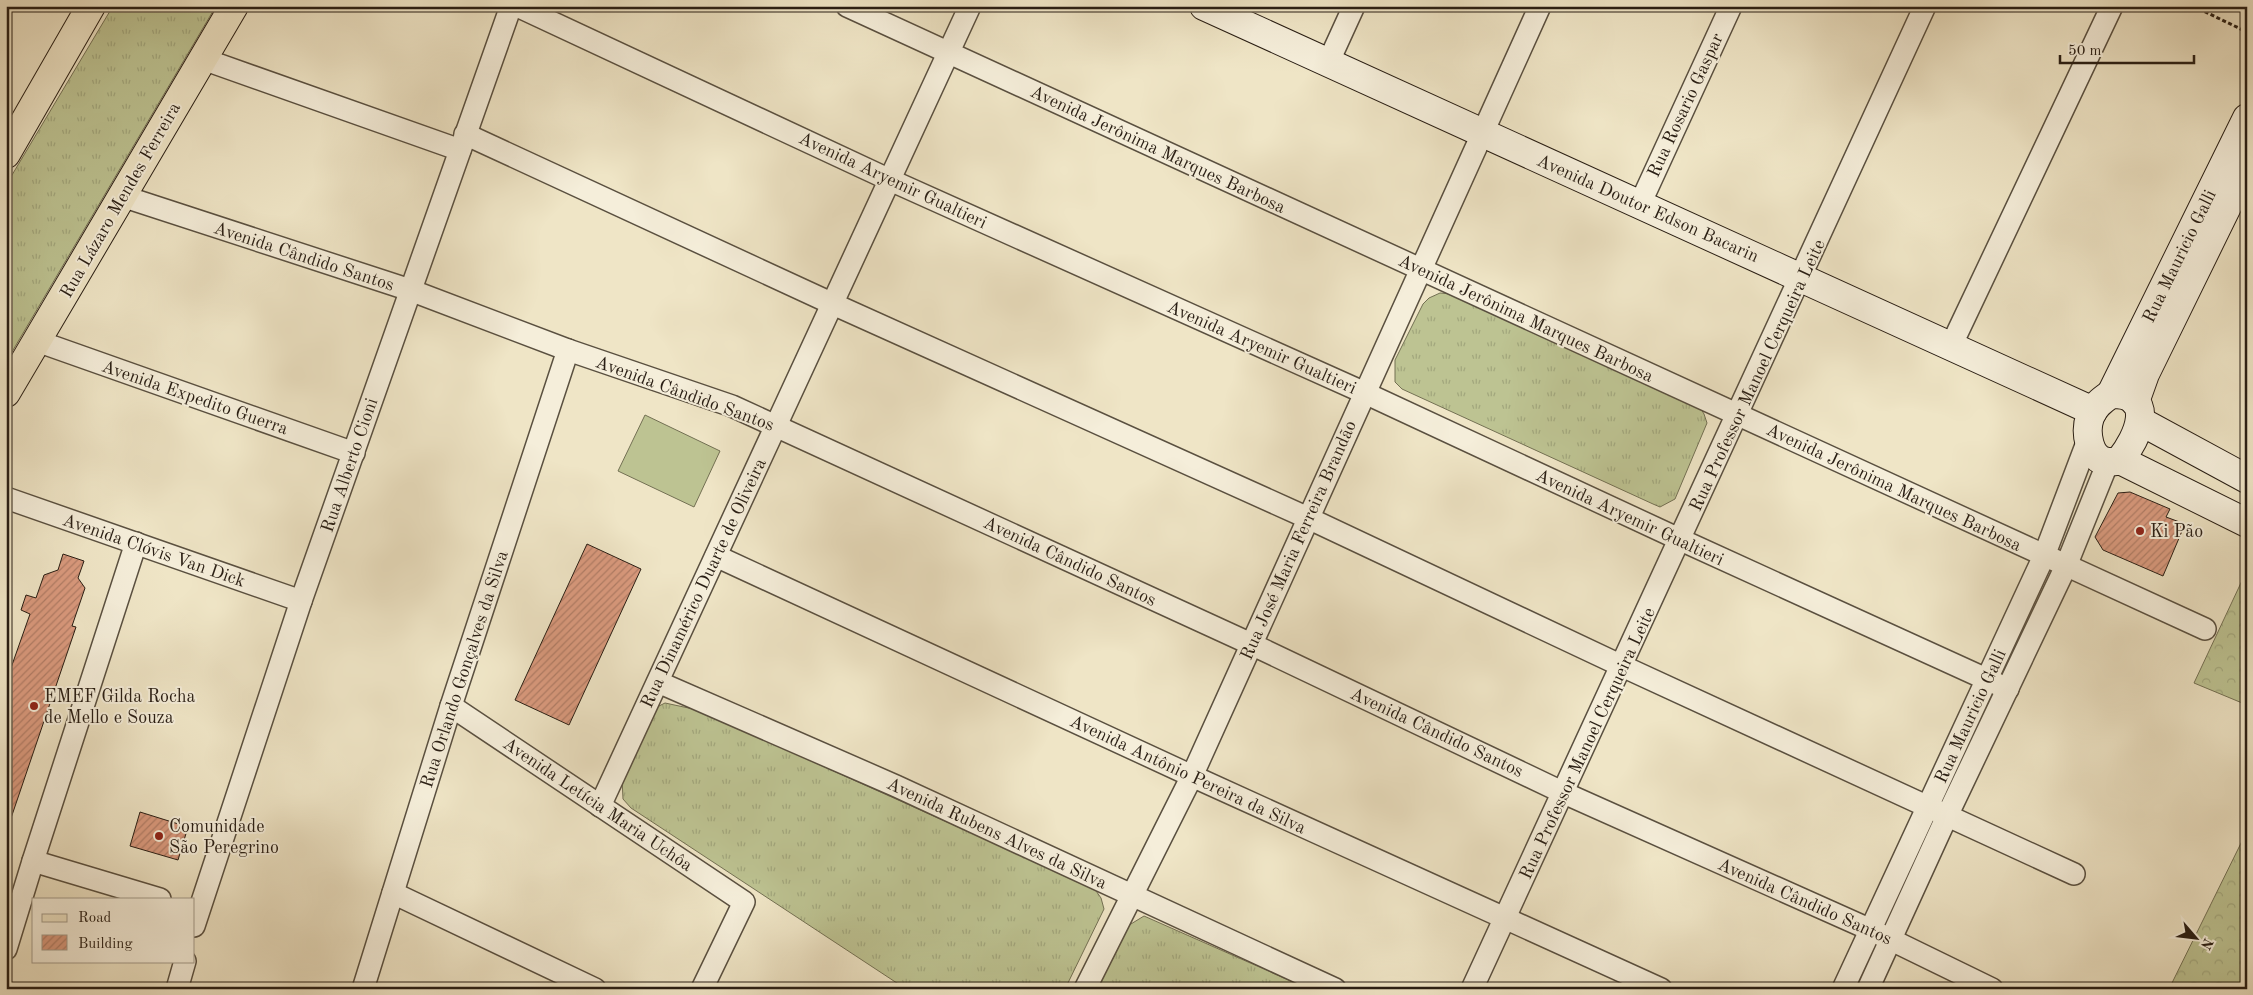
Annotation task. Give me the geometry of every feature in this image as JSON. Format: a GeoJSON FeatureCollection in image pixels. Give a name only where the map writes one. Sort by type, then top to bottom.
{"type":"FeatureCollection","features":[{"type":"Feature","properties":{"kind":"main road"},"geometry":{"type":"LineString","coordinates":[[6,154],[91,6]]}},
{"type":"Feature","properties":{"kind":"main road","name":"Rua Lázaro Mendes Ferreira"},"geometry":{"type":"LineString","coordinates":[[6,393],[234,6]]}},
{"type":"Feature","properties":{"kind":"street","name":"Rua Alberto Cioni"},"geometry":{"type":"LineString","coordinates":[[195,915],[301,601],[511,6]]}},
{"type":"Feature","properties":{"kind":"street","name":"Avenida Aryemir Gualtieri"},"geometry":{"type":"LineString","coordinates":[[517,6],[890,180],[1365,393],[2008,689]]}},
{"type":"Feature","properties":{"kind":"street","name":"Avenida Jerônima Marques Barbosa"},"geometry":{"type":"LineString","coordinates":[[847,6],[2205,629]]}},
{"type":"Feature","properties":{"kind":"street","name":"Rua Dinamérico Duarte de Oliveira"},"geometry":{"type":"LineString","coordinates":[[600,806],[970,6]]}},
{"type":"Feature","properties":{"kind":"street","name":"Avenida Doutor Edson Bacarin"},"geometry":{"type":"LineString","coordinates":[[1204,6],[1951,346],[2120,407],[2247,479]]}},
{"type":"Feature","properties":{"kind":"street"},"geometry":{"type":"LineString","coordinates":[[1328,63],[1354,6]]}},
{"type":"Feature","properties":{"kind":"street","name":"Rua José Maria Ferreira Brandão"},"geometry":{"type":"LineString","coordinates":[[1085,989],[1192,776],[1540,6]]}},
{"type":"Feature","properties":{"kind":"street","name":"Rua Rosario Gaspar"},"geometry":{"type":"LineString","coordinates":[[1640,204],[1731,6]]}},
{"type":"Feature","properties":{"kind":"street","name":"Rua Professor Manoel Cerqueira Leite"},"geometry":{"type":"LineString","coordinates":[[1472,989],[1802,278],[1925,6]]}},
{"type":"Feature","properties":{"kind":"street"},"geometry":{"type":"LineString","coordinates":[[1951,346],[2112,6]]}},
{"type":"Feature","properties":{"kind":"street"},"geometry":{"type":"LineString","coordinates":[[203,59],[462,142],[833,304],[1308,518],[1622,666],[2074,874]]}},
{"type":"Feature","properties":{"kind":"street","name":"Rua Mauricio Galli"},"geometry":{"type":"LineString","coordinates":[[2120,407],[2247,118]]}},
{"type":"Feature","properties":{"kind":"street","name":"Rua Mauricio Galli"},"geometry":{"type":"LineString","coordinates":[[2120,407],[2145,374],[2247,166]]}},
{"type":"Feature","properties":{"kind":"street","name":"Avenida Cândido Santos"},"geometry":{"type":"LineString","coordinates":[[122,196],[410,290],[568,350],[732,406],[1251,644],[1564,793],[1891,939],[1992,989]]}},
{"type":"Feature","properties":{"kind":"street","name":"Avenida Expedito Guerra"},"geometry":{"type":"LineString","coordinates":[[37,341],[354,453]]}},
{"type":"Feature","properties":{"kind":"street","name":"Rua Orlando Gonçalves da Silva"},"geometry":{"type":"LineString","coordinates":[[363,989],[451,706],[568,350]]}},
{"type":"Feature","properties":{"kind":"street"},"geometry":{"type":"LineString","coordinates":[[2114,461],[2135,439],[2120,407],[2090,418],[2088,440],[2099,458],[2114,461],[2247,523]]}},
{"type":"Feature","properties":{"kind":"street","name":"Rua Mauricio Galli"},"geometry":{"type":"LineString","coordinates":[[1843,989],[2044,556],[2088,440]]}},
{"type":"Feature","properties":{"kind":"street","name":"Rua Mauricio Galli"},"geometry":{"type":"LineString","coordinates":[[1868,989],[2114,461]]}},
{"type":"Feature","properties":{"kind":"street","name":"Avenida Clóvis Van Dick"},"geometry":{"type":"LineString","coordinates":[[6,498],[301,601]]}},
{"type":"Feature","properties":{"kind":"street"},"geometry":{"type":"LineString","coordinates":[[6,949],[136,543]]}},
{"type":"Feature","properties":{"kind":"street","name":"Avenida Antônio Pereira da Silva"},"geometry":{"type":"LineString","coordinates":[[716,556],[1192,776],[1661,989]]}},
{"type":"Feature","properties":{"kind":"street","name":"Avenida Rubens Alves da Silva"},"geometry":{"type":"LineString","coordinates":[[658,682],[896,786],[1335,989]]}},
{"type":"Feature","properties":{"kind":"street","name":"Avenida Letícia Maria Uchôa"},"geometry":{"type":"LineString","coordinates":[[451,706],[744,902],[702,989]]}},
{"type":"Feature","properties":{"kind":"street"},"geometry":{"type":"LineString","coordinates":[[33,861],[157,898]]}},
{"type":"Feature","properties":{"kind":"street"},"geometry":{"type":"LineString","coordinates":[[393,892],[595,989]]}},
{"type":"Feature","properties":{"kind":"street"},"geometry":{"type":"LineString","coordinates":[[177,989],[185,962]]}},
{"type":"Feature","properties":{"kind":"path"},"geometry":{"type":"LineString","coordinates":[[2193,6],[2247,32]]}},
{"type":"Feature","properties":{"kind":"green space"},"geometry":{"type":"Polygon","coordinates":[[[113,6],[216,6],[6,362],[6,185],[113,6]]]}},
{"type":"Feature","properties":{"kind":"green space"},"geometry":{"type":"Polygon","coordinates":[[[1440,293],[1452,294],[1698,404],[1707,423],[1675,499],[1660,507],[1402,389],[1395,382],[1395,360],[1423,304],[1429,298],[1440,293]]]}},
{"type":"Feature","properties":{"kind":"green space"},"geometry":{"type":"Polygon","coordinates":[[[645,415],[720,451],[694,507],[618,471],[645,415]]]}},
{"type":"Feature","properties":{"kind":"green space"},"geometry":{"type":"Polygon","coordinates":[[[2247,570],[2247,705],[2194,683],[2247,570]]]}},
{"type":"Feature","properties":{"kind":"green space"},"geometry":{"type":"Polygon","coordinates":[[[665,703],[698,710],[1094,888],[1101,898],[1104,909],[1065,989],[906,989],[631,808],[623,799],[622,778],[653,709],[665,703]]]}},
{"type":"Feature","properties":{"kind":"green space"},"geometry":{"type":"Polygon","coordinates":[[[2247,831],[2247,989],[2169,989],[2247,831]]]}},
{"type":"Feature","properties":{"kind":"green space"},"geometry":{"type":"Polygon","coordinates":[[[1144,916],[1309,989],[1095,989],[1126,927],[1144,916]]]}},
{"type":"Feature","properties":{"kind":"building","name":"Ki Pão"},"geometry":{"type":"Polygon","coordinates":[[[2130,492],[2170,509],[2166,517],[2185,524],[2163,576],[2103,550],[2095,537],[2118,493],[2130,492]]]}},
{"type":"Feature","properties":{"kind":"building"},"geometry":{"type":"Polygon","coordinates":[[[587,544],[641,569],[569,725],[515,700],[587,544]]]}},
{"type":"Feature","properties":{"kind":"building"},"geometry":{"type":"Polygon","coordinates":[[[63,554],[84,561],[78,578],[85,588],[72,626],[76,627],[9,824],[6,823],[6,682],[30,614],[21,610],[26,595],[36,598],[44,575],[58,570],[63,554]]]}},
{"type":"Feature","properties":{"kind":"building","name":"Comunidade São Peregrino"},"geometry":{"type":"Polygon","coordinates":[[[140,812],[188,827],[178,860],[130,846],[140,812]]]}},
{"type":"Feature","properties":{"kind":"place","name":"Ki Pão"},"geometry":{"type":"Point","coordinates":[2140,531]}},
{"type":"Feature","properties":{"kind":"place","name":"EMEF Gilda Rocha de Mello e Souza"},"geometry":{"type":"Point","coordinates":[34,706]}},
{"type":"Feature","properties":{"kind":"place","name":"Comunidade São Peregrino"},"geometry":{"type":"Point","coordinates":[159,836]}}]}
